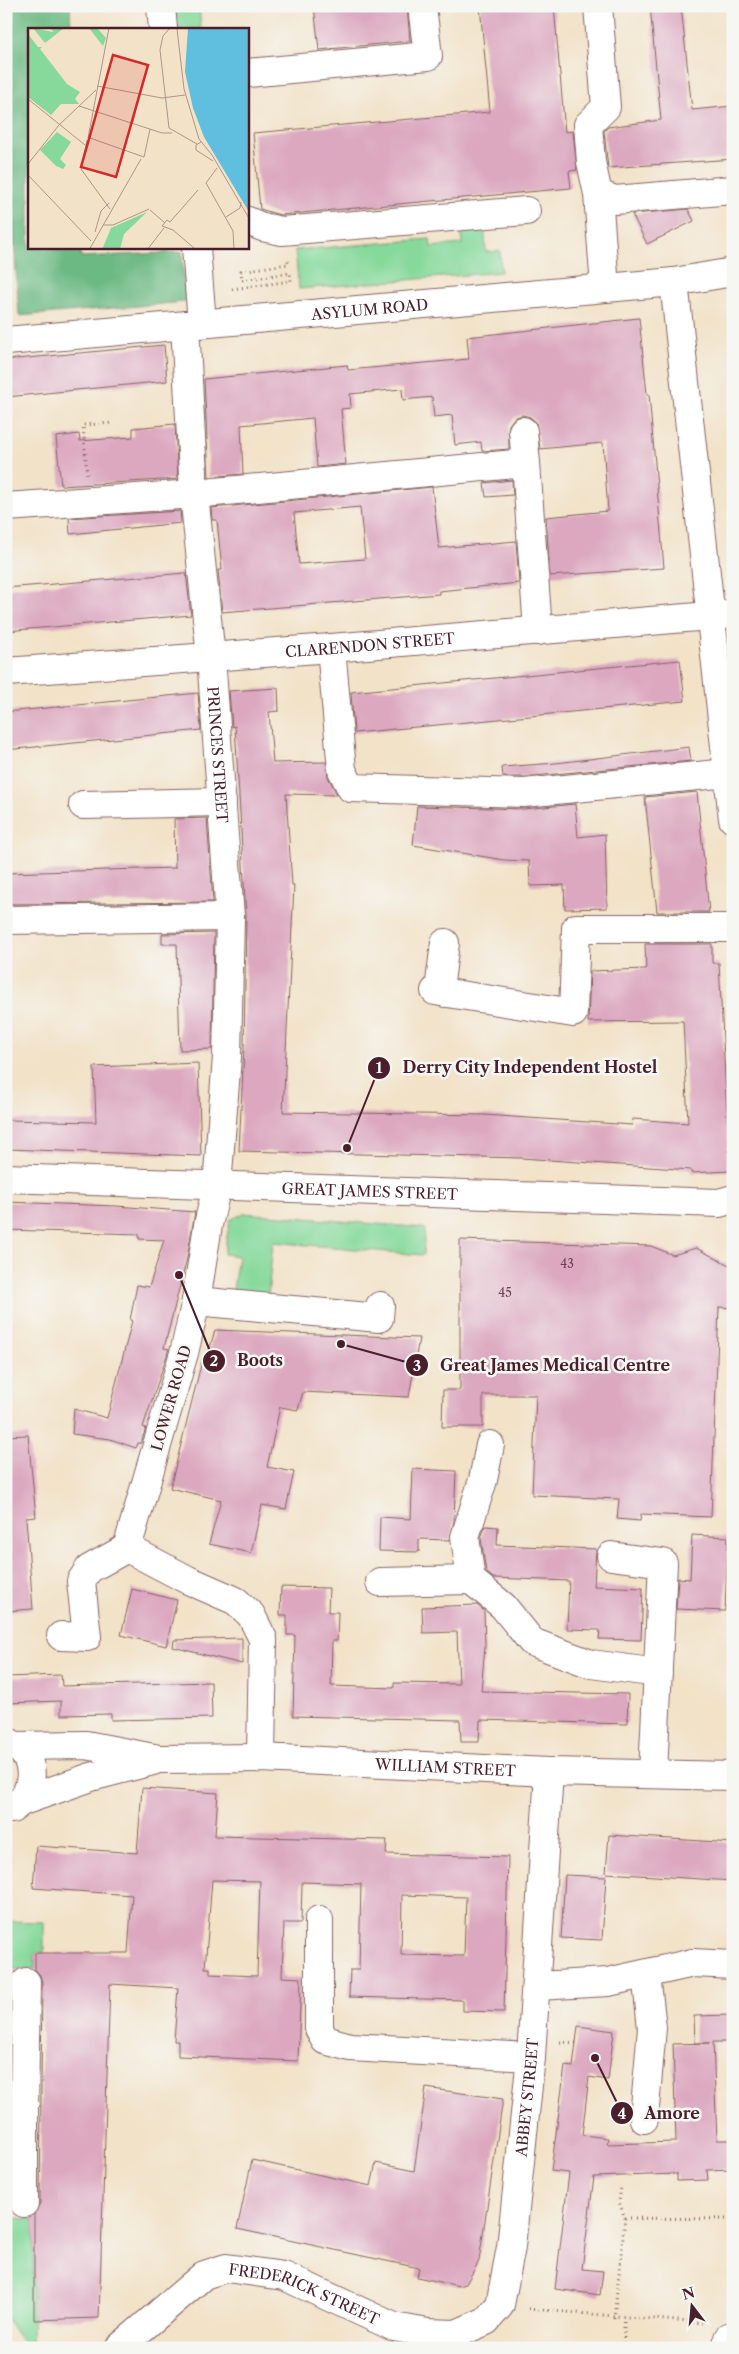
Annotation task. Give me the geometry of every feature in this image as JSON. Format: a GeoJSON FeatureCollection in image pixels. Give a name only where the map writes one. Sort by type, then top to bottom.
{"type":"FeatureCollection","features":[{"type":"Feature","properties":{"kind":"street"},"geometry":{"type":"LineString","coordinates":[[161,6],[163,28]]}},
{"type":"Feature","properties":{"kind":"street"},"geometry":{"type":"LineString","coordinates":[[249,73],[428,56],[422,6]]}},
{"type":"Feature","properties":{"kind":"street"},"geometry":{"type":"LineString","coordinates":[[598,6],[606,107],[588,125],[591,162],[598,194],[605,288]]}},
{"type":"Feature","properties":{"kind":"street"},"geometry":{"type":"LineString","coordinates":[[598,194],[615,200],[733,190]]}},
{"type":"Feature","properties":{"kind":"street"},"geometry":{"type":"LineString","coordinates":[[249,221],[282,232],[526,211]]}},
{"type":"Feature","properties":{"kind":"street","name":"PRINCES STREET"},"geometry":{"type":"LineString","coordinates":[[196,249],[194,494],[211,657],[230,916],[227,1057],[217,1186]]}},
{"type":"Feature","properties":{"kind":"street","name":"ASYLUM ROAD"},"geometry":{"type":"LineString","coordinates":[[6,341],[674,282],[733,272]]}},
{"type":"Feature","properties":{"kind":"street"},"geometry":{"type":"LineString","coordinates":[[674,282],[722,615],[728,773],[733,819]]}},
{"type":"Feature","properties":{"kind":"street"},"geometry":{"type":"LineString","coordinates":[[6,507],[194,494],[525,448]]}},
{"type":"Feature","properties":{"kind":"street"},"geometry":{"type":"LineString","coordinates":[[443,456],[525,448]]}},
{"type":"Feature","properties":{"kind":"street"},"geometry":{"type":"LineString","coordinates":[[525,448],[538,631]]}},
{"type":"Feature","properties":{"kind":"street","name":"CLARENDON STREET"},"geometry":{"type":"LineString","coordinates":[[6,672],[331,648],[722,615]]}},
{"type":"Feature","properties":{"kind":"street"},"geometry":{"type":"LineString","coordinates":[[331,648],[342,770],[351,788],[524,793],[728,773]]}},
{"type":"Feature","properties":{"kind":"street"},"geometry":{"type":"LineString","coordinates":[[83,805],[222,802]]}},
{"type":"Feature","properties":{"kind":"street"},"geometry":{"type":"LineString","coordinates":[[6,920],[230,916]]}},
{"type":"Feature","properties":{"kind":"street"},"geometry":{"type":"LineString","coordinates":[[446,943],[440,992],[573,1013],[576,928],[733,928]]}},
{"type":"Feature","properties":{"kind":"street","name":"GREAT JAMES STREET"},"geometry":{"type":"LineString","coordinates":[[6,1178],[719,1203],[733,1199]]}},
{"type":"Feature","properties":{"kind":"street","name":"LOWER ROAD"},"geometry":{"type":"LineString","coordinates":[[127,1548],[184,1353],[196,1301],[208,1225],[217,1186]]}},
{"type":"Feature","properties":{"kind":"street"},"geometry":{"type":"LineString","coordinates":[[196,1301],[304,1305],[379,1318],[380,1306]]}},
{"type":"Feature","properties":{"kind":"street"},"geometry":{"type":"LineString","coordinates":[[471,1580],[465,1537],[483,1480],[490,1445]]}},
{"type":"Feature","properties":{"kind":"street"},"geometry":{"type":"LineString","coordinates":[[61,1636],[87,1637],[81,1582],[88,1570],[127,1548],[188,1580],[236,1601],[251,1615],[263,1639],[261,1758]]}},
{"type":"Feature","properties":{"kind":"street"},"geometry":{"type":"LineString","coordinates":[[611,1556],[663,1563],[653,1773]]}},
{"type":"Feature","properties":{"kind":"street"},"geometry":{"type":"LineString","coordinates":[[380,1582],[471,1580],[502,1606],[532,1642],[591,1664],[658,1672]]}},
{"type":"Feature","properties":{"kind":"street"},"geometry":{"type":"LineString","coordinates":[[11,1743],[29,1763],[32,1773],[31,1784],[11,1810]]}},
{"type":"Feature","properties":{"kind":"street","name":"WILLIAM STREET"},"geometry":{"type":"LineString","coordinates":[[11,1743],[86,1745],[159,1759],[261,1758],[549,1772],[733,1776]]}},
{"type":"Feature","properties":{"kind":"street","name":"WILLIAM STREET"},"geometry":{"type":"LineString","coordinates":[[11,1810],[91,1778],[159,1759]]}},
{"type":"Feature","properties":{"kind":"street","name":"ABBEY STREET"},"geometry":{"type":"LineString","coordinates":[[500,2305],[511,2247],[531,2057],[537,1986],[549,1772]]}},
{"type":"Feature","properties":{"kind":"street"},"geometry":{"type":"LineString","coordinates":[[319,1920],[319,2029],[325,2040],[350,2046],[531,2057]]}},
{"type":"Feature","properties":{"kind":"street"},"geometry":{"type":"LineString","coordinates":[[537,1986],[608,1982],[693,1963],[733,1965]]}},
{"type":"Feature","properties":{"kind":"street"},"geometry":{"type":"LineString","coordinates":[[644,2119],[652,2028],[646,1974]]}},
{"type":"Feature","properties":{"kind":"street"},"geometry":{"type":"LineString","coordinates":[[24,2203],[15,2113],[26,1982]]}},
{"type":"Feature","properties":{"kind":"street","name":"FREDERICK STREET"},"geometry":{"type":"LineString","coordinates":[[119,2348],[204,2275],[226,2268],[284,2276],[392,2338]]}},
{"type":"Feature","properties":{"kind":"street"},"geometry":{"type":"LineString","coordinates":[[392,2338],[428,2333],[456,2334],[486,2321],[500,2305]]}},
{"type":"Feature","properties":{"kind":"street"},"geometry":{"type":"LineString","coordinates":[[728,2348],[728,2338],[733,2338]]}},
{"type":"Feature","properties":{"kind":"path"},"geometry":{"type":"LineString","coordinates":[[227,290],[291,281],[290,273],[242,280],[240,271],[288,264]]}},
{"type":"Feature","properties":{"kind":"path"},"geometry":{"type":"LineString","coordinates":[[89,502],[83,425],[114,423]]}},
{"type":"Feature","properties":{"kind":"path"},"geometry":{"type":"LineString","coordinates":[[614,2318],[625,2218],[619,2202],[621,2186]]}},
{"type":"Feature","properties":{"kind":"path"},"geometry":{"type":"LineString","coordinates":[[625,2218],[733,2219]]}},
{"type":"Feature","properties":{"kind":"path"},"geometry":{"type":"LineString","coordinates":[[500,2305],[614,2318],[705,2324]]}},
{"type":"Feature","properties":{"kind":"path"},"geometry":{"type":"LineString","coordinates":[[624,2318],[624,2348]]}},
{"type":"Feature","properties":{"kind":"green space"},"geometry":{"type":"Polygon","coordinates":[[[6,6],[70,6],[71,28],[28,28],[28,249],[80,249],[81,257],[182,252],[185,302],[19,316],[6,113],[6,6]]]}},
{"type":"Feature","properties":{"kind":"green space"},"geometry":{"type":"Polygon","coordinates":[[[175,6],[199,6],[201,28],[177,28],[175,6]]]}},
{"type":"Feature","properties":{"kind":"green space"},"geometry":{"type":"Polygon","coordinates":[[[484,222],[486,252],[500,251],[501,272],[299,289],[295,250],[430,239],[431,247],[462,244],[461,224],[484,222]]]}},
{"type":"Feature","properties":{"kind":"green space"},"geometry":{"type":"Polygon","coordinates":[[[244,1213],[425,1228],[423,1255],[273,1242],[268,1296],[233,1290],[238,1256],[224,1254],[230,1220],[244,1213]]]}},
{"type":"Feature","properties":{"kind":"green space"},"geometry":{"type":"Polygon","coordinates":[[[6,1921],[44,1922],[44,1953],[35,1953],[35,1969],[13,1969],[12,1987],[6,1987],[6,1921]]]}},
{"type":"Feature","properties":{"kind":"green space"},"geometry":{"type":"Polygon","coordinates":[[[6,2218],[34,2219],[32,2348],[17,2335],[6,2317],[6,2218]]]}},
{"type":"Feature","properties":{"kind":"building"},"geometry":{"type":"Polygon","coordinates":[[[314,6],[407,6],[410,41],[319,50],[314,6]]]}},
{"type":"Feature","properties":{"kind":"building"},"geometry":{"type":"Polygon","coordinates":[[[480,6],[554,6],[565,132],[573,131],[577,170],[569,171],[571,188],[280,215],[260,209],[253,133],[490,112],[480,6]]]}},
{"type":"Feature","properties":{"kind":"building"},"geometry":{"type":"Polygon","coordinates":[[[650,6],[681,6],[692,110],[733,106],[733,159],[608,168],[604,131],[608,127],[661,120],[650,6]]]}},
{"type":"Feature","properties":{"kind":"building"},"geometry":{"type":"Polygon","coordinates":[[[688,209],[694,221],[647,244],[632,214],[688,209]]]}},
{"type":"Feature","properties":{"kind":"building"},"geometry":{"type":"Polygon","coordinates":[[[639,318],[647,394],[649,394],[664,568],[550,576],[546,517],[608,511],[603,443],[540,449],[536,422],[530,417],[522,415],[514,418],[509,425],[509,449],[482,451],[481,442],[455,445],[452,415],[434,417],[432,397],[403,400],[402,389],[350,394],[351,408],[341,409],[346,464],[317,467],[313,418],[241,425],[243,474],[209,477],[204,379],[347,365],[348,370],[469,359],[467,337],[639,318]]]}},
{"type":"Feature","properties":{"kind":"building"},"geometry":{"type":"Polygon","coordinates":[[[164,345],[167,381],[6,397],[6,360],[164,345]]]}},
{"type":"Feature","properties":{"kind":"building"},"geometry":{"type":"Polygon","coordinates":[[[175,424],[178,479],[61,486],[56,437],[79,434],[80,441],[133,437],[133,428],[175,424]]]}},
{"type":"Feature","properties":{"kind":"building"},"geometry":{"type":"Polygon","coordinates":[[[512,480],[513,495],[486,497],[484,483],[512,480]]]}},
{"type":"Feature","properties":{"kind":"building"},"geometry":{"type":"Polygon","coordinates":[[[432,487],[439,548],[516,541],[519,583],[439,591],[439,594],[222,612],[218,570],[222,570],[217,520],[212,520],[211,508],[432,487]],[[360,507],[294,513],[299,564],[365,559],[360,507]]]}},
{"type":"Feature","properties":{"kind":"building"},"geometry":{"type":"Polygon","coordinates":[[[180,511],[181,523],[70,534],[69,518],[180,511]]]}},
{"type":"Feature","properties":{"kind":"building"},"geometry":{"type":"Polygon","coordinates":[[[186,573],[191,615],[6,631],[6,588],[186,573]]]}},
{"type":"Feature","properties":{"kind":"building"},"geometry":{"type":"Polygon","coordinates":[[[680,660],[685,701],[354,733],[351,692],[680,660]]]}},
{"type":"Feature","properties":{"kind":"building"},"geometry":{"type":"Polygon","coordinates":[[[278,688],[279,711],[269,712],[273,763],[326,762],[328,777],[337,795],[286,794],[292,885],[294,885],[283,1112],[484,1115],[632,1125],[633,1119],[688,1123],[683,1021],[588,1022],[590,971],[646,969],[645,944],[712,944],[712,963],[719,963],[730,1171],[691,1173],[691,1170],[521,1158],[239,1151],[244,1048],[246,917],[235,726],[232,727],[229,691],[278,688]]]}},
{"type":"Feature","properties":{"kind":"building"},"geometry":{"type":"Polygon","coordinates":[[[198,693],[201,730],[6,750],[6,712],[198,693]]]}},
{"type":"Feature","properties":{"kind":"building"},"geometry":{"type":"Polygon","coordinates":[[[689,747],[691,761],[523,777],[503,777],[502,767],[556,763],[689,747]]]}},
{"type":"Feature","properties":{"kind":"building"},"geometry":{"type":"Polygon","coordinates":[[[697,792],[709,912],[657,912],[645,797],[697,792]]]}},
{"type":"Feature","properties":{"kind":"building"},"geometry":{"type":"Polygon","coordinates":[[[575,804],[578,837],[605,834],[607,908],[565,909],[564,885],[530,886],[529,861],[504,860],[413,845],[417,806],[524,809],[575,804]]]}},
{"type":"Feature","properties":{"kind":"building"},"geometry":{"type":"Polygon","coordinates":[[[207,818],[213,902],[6,904],[6,873],[175,868],[174,819],[207,818]]]}},
{"type":"Feature","properties":{"kind":"building"},"geometry":{"type":"Polygon","coordinates":[[[214,933],[212,1049],[180,1050],[177,944],[162,944],[162,934],[214,933]]]}},
{"type":"Feature","properties":{"kind":"building"},"geometry":{"type":"Polygon","coordinates":[[[198,1063],[201,1156],[6,1149],[6,1120],[96,1122],[94,1067],[198,1063]]]}},
{"type":"Feature","properties":{"kind":"building"},"geometry":{"type":"Polygon","coordinates":[[[6,1202],[116,1206],[195,1212],[187,1258],[164,1348],[169,1349],[143,1427],[146,1428],[141,1443],[138,1443],[136,1448],[110,1439],[72,1434],[74,1409],[107,1418],[132,1321],[130,1320],[137,1285],[149,1287],[164,1240],[139,1239],[139,1234],[6,1230],[6,1202]]]}},
{"type":"Feature","properties":{"kind":"building"},"geometry":{"type":"Polygon","coordinates":[[[460,1240],[651,1246],[673,1255],[696,1248],[733,1267],[733,1308],[719,1307],[711,1517],[641,1514],[640,1521],[617,1519],[619,1499],[532,1495],[536,1395],[483,1395],[483,1427],[442,1427],[443,1390],[460,1390],[460,1240]]]}},
{"type":"Feature","properties":{"kind":"building"},"geometry":{"type":"Polygon","coordinates":[[[215,1330],[419,1338],[409,1397],[303,1392],[298,1410],[280,1407],[267,1467],[294,1472],[286,1509],[262,1505],[251,1553],[209,1544],[221,1500],[170,1488],[203,1357],[207,1358],[215,1330]]]}},
{"type":"Feature","properties":{"kind":"building"},"geometry":{"type":"Polygon","coordinates":[[[28,1435],[36,1517],[26,1518],[33,1609],[6,1611],[6,1436],[28,1435]]]}},
{"type":"Feature","properties":{"kind":"building"},"geometry":{"type":"Polygon","coordinates":[[[413,1469],[456,1471],[454,1521],[450,1540],[419,1539],[419,1552],[379,1551],[380,1517],[411,1519],[413,1469]]]}},
{"type":"Feature","properties":{"kind":"building"},"geometry":{"type":"Polygon","coordinates":[[[485,1526],[498,1527],[497,1545],[596,1549],[594,1586],[643,1588],[641,1640],[599,1639],[600,1630],[567,1629],[569,1581],[493,1578],[486,1572],[481,1538],[485,1526]]]}},
{"type":"Feature","properties":{"kind":"building"},"geometry":{"type":"Polygon","coordinates":[[[692,1535],[728,1537],[725,1611],[676,1609],[678,1578],[690,1579],[692,1535]]]}},
{"type":"Feature","properties":{"kind":"building"},"geometry":{"type":"Polygon","coordinates":[[[281,1587],[329,1588],[328,1612],[338,1612],[337,1641],[332,1641],[331,1686],[394,1688],[394,1683],[459,1684],[457,1632],[423,1633],[422,1607],[477,1605],[484,1611],[485,1646],[481,1691],[628,1694],[627,1724],[480,1720],[479,1742],[461,1742],[460,1720],[293,1716],[295,1635],[287,1635],[287,1615],[280,1615],[281,1587]]]}},
{"type":"Feature","properties":{"kind":"building"},"geometry":{"type":"Polygon","coordinates":[[[132,1589],[177,1600],[166,1646],[121,1635],[132,1589]]]}},
{"type":"Feature","properties":{"kind":"building"},"geometry":{"type":"Polygon","coordinates":[[[242,1638],[242,1664],[173,1647],[174,1640],[242,1638]]]}},
{"type":"Feature","properties":{"kind":"building"},"geometry":{"type":"Polygon","coordinates":[[[61,1675],[62,1686],[211,1682],[212,1718],[111,1720],[111,1714],[61,1715],[61,1701],[6,1703],[6,1677],[61,1675]]]}},
{"type":"Feature","properties":{"kind":"building"},"geometry":{"type":"Polygon","coordinates":[[[142,1788],[218,1793],[215,1836],[387,1840],[386,1854],[508,1857],[504,2012],[463,2011],[463,2000],[349,1997],[350,1970],[359,1970],[361,1884],[302,1882],[301,1923],[284,1923],[282,1977],[301,1978],[298,2061],[178,2056],[178,2041],[174,2041],[178,1988],[110,1984],[99,2318],[34,2320],[34,2214],[40,2203],[42,1982],[40,1975],[35,1969],[35,1953],[128,1953],[132,1895],[33,1888],[36,1846],[137,1853],[142,1788]],[[212,1880],[205,1968],[210,1968],[210,1974],[257,1976],[260,1881],[212,1880]],[[402,1895],[401,1955],[464,1956],[466,1897],[402,1895]]]}},
{"type":"Feature","properties":{"kind":"building"},"geometry":{"type":"Polygon","coordinates":[[[609,1835],[733,1843],[733,1881],[606,1873],[609,1835]]]}},
{"type":"Feature","properties":{"kind":"building"},"geometry":{"type":"Polygon","coordinates":[[[565,1875],[606,1877],[602,1940],[561,1938],[565,1875]]]}},
{"type":"Feature","properties":{"kind":"building"},"geometry":{"type":"Polygon","coordinates":[[[733,2015],[733,2042],[713,2042],[717,2140],[733,2140],[733,2169],[707,2170],[708,2180],[677,2181],[677,2174],[594,2177],[582,2269],[603,2271],[600,2295],[555,2289],[569,2173],[551,2171],[565,2066],[573,2067],[578,2026],[614,2031],[608,2080],[589,2077],[582,2135],[608,2138],[607,2144],[676,2142],[673,2044],[710,2043],[695,2043],[694,2016],[733,2015]]]}},
{"type":"Feature","properties":{"kind":"building"},"geometry":{"type":"Polygon","coordinates":[[[426,2088],[503,2099],[479,2261],[466,2284],[459,2286],[417,2277],[419,2268],[237,2229],[252,2160],[371,2186],[376,2163],[414,2171],[426,2088]]]}},
{"type":"Feature","properties":{"kind":"place","name":"Derry City Independent Hostel"},"geometry":{"type":"Point","coordinates":[347,1148]}},
{"type":"Feature","properties":{"kind":"place","name":"Boots"},"geometry":{"type":"Point","coordinates":[179,1275]}},
{"type":"Feature","properties":{"kind":"place","name":"Great James Medical Centre"},"geometry":{"type":"Point","coordinates":[341,1344]}},
{"type":"Feature","properties":{"kind":"place","name":"Amore"},"geometry":{"type":"Point","coordinates":[595,2058]}}]}
